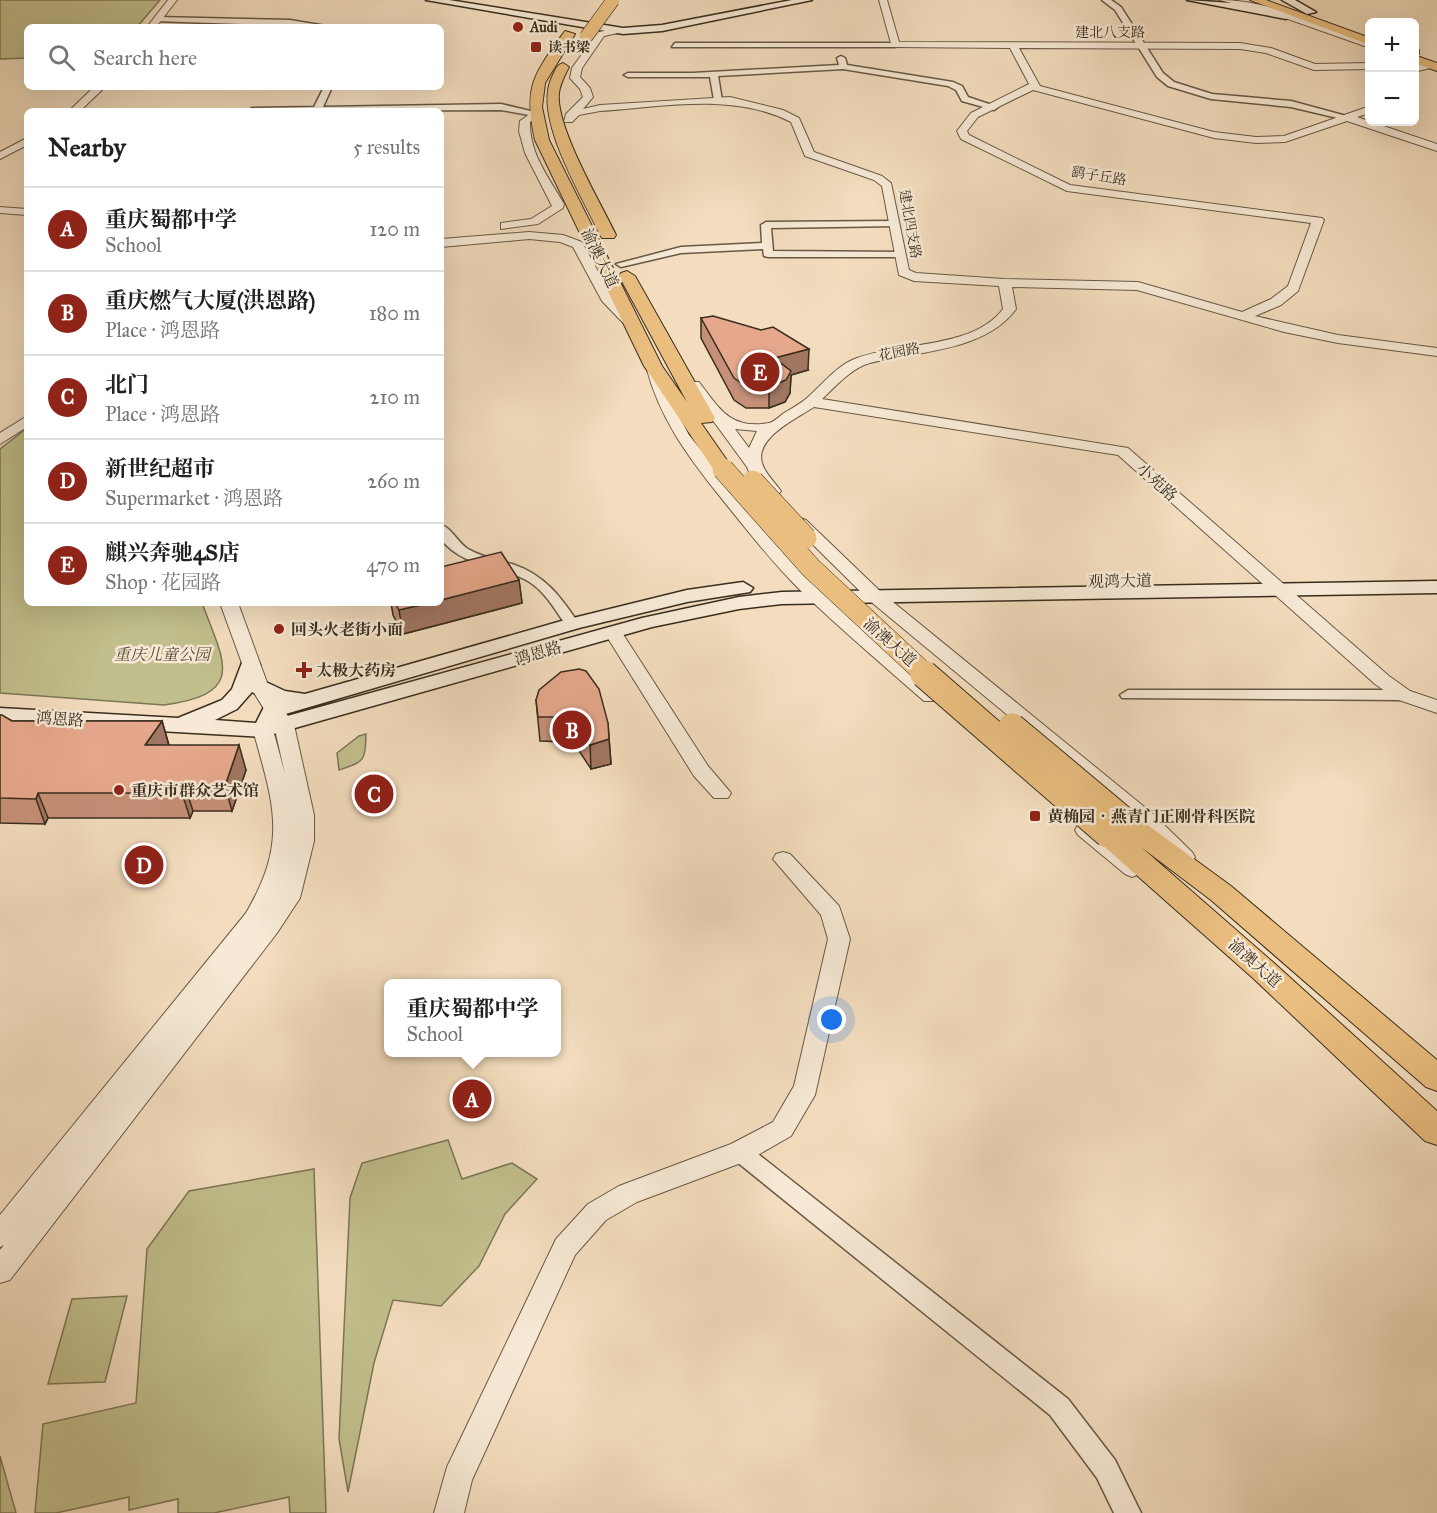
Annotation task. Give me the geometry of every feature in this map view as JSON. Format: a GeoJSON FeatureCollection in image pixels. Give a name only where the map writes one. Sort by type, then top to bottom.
{"type":"FeatureCollection","features":[{"type":"Feature","properties":{"kind":"main road"},"geometry":{"type":"LineString","coordinates":[[432,0],[623,31],[662,28],[807,0]]}},
{"type":"Feature","properties":{"kind":"main road","name":"渝澳大道"},"geometry":{"type":"LineString","coordinates":[[613,0],[564,65],[553,88],[552,99],[564,138],[621,264],[715,435],[740,469],[765,520],[832,589],[1118,829],[1264,971],[1437,1131]]}},
{"type":"Feature","properties":{"kind":"main road"},"geometry":{"type":"LineString","coordinates":[[1192,0],[1246,7],[1286,16]]}},
{"type":"Feature","properties":{"kind":"main road"},"geometry":{"type":"LineString","coordinates":[[1256,0],[1365,38]]}},
{"type":"Feature","properties":{"kind":"main road"},"geometry":{"type":"LineString","coordinates":[[1267,0],[1365,37]]}},
{"type":"Feature","properties":{"kind":"main road"},"geometry":{"type":"LineString","coordinates":[[1287,0],[1311,12]]}},
{"type":"Feature","properties":{"kind":"main road"},"geometry":{"type":"LineString","coordinates":[[534,106],[548,64],[589,9]]}},
{"type":"Feature","properties":{"kind":"main road"},"geometry":{"type":"LineString","coordinates":[[1419,55],[1435,64]]}},
{"type":"Feature","properties":{"kind":"main road","name":"渝澳大道"},"geometry":{"type":"LineString","coordinates":[[534,106],[542,140],[653,366],[740,469]]}},
{"type":"Feature","properties":{"kind":"main road","name":"观鸿大道"},"geometry":{"type":"LineString","coordinates":[[1273,585],[1437,577]]}},
{"type":"Feature","properties":{"kind":"main road","name":"观鸿大道"},"geometry":{"type":"LineString","coordinates":[[810,589],[869,591],[1273,585],[1437,587]]}},
{"type":"Feature","properties":{"kind":"main road","name":"鸿恩路"},"geometry":{"type":"LineString","coordinates":[[274,722],[316,698],[572,624],[687,596],[810,589]]}},
{"type":"Feature","properties":{"kind":"main road","name":"鸿恩路"},"geometry":{"type":"LineString","coordinates":[[0,715],[153,724],[274,722],[613,632],[810,589]]}},
{"type":"Feature","properties":{"kind":"main road"},"geometry":{"type":"LineString","coordinates":[[153,724],[187,721],[227,707],[239,697],[245,688],[250,665]]}},
{"type":"Feature","properties":{"kind":"main road"},"geometry":{"type":"LineString","coordinates":[[260,688],[281,699],[316,698]]}},
{"type":"Feature","properties":{"kind":"main road","name":"渝澳大道"},"geometry":{"type":"LineString","coordinates":[[1118,829],[1221,892],[1437,1078]]}},
{"type":"Feature","properties":{"kind":"street"},"geometry":{"type":"LineString","coordinates":[[153,24],[173,0]]}},
{"type":"Feature","properties":{"kind":"street"},"geometry":{"type":"LineString","coordinates":[[675,45],[895,45],[883,0]]}},
{"type":"Feature","properties":{"kind":"street"},"geometry":{"type":"LineString","coordinates":[[1106,0],[1118,4],[1164,80],[1179,87],[1224,98],[1291,104],[1346,117],[1437,148]]}},
{"type":"Feature","properties":{"kind":"street"},"geometry":{"type":"LineString","coordinates":[[1222,0],[1365,38]]}},
{"type":"Feature","properties":{"kind":"street"},"geometry":{"type":"LineString","coordinates":[[1280,0],[1365,37]]}},
{"type":"Feature","properties":{"kind":"street"},"geometry":{"type":"LineString","coordinates":[[157,19],[305,24]]}},
{"type":"Feature","properties":{"kind":"street"},"geometry":{"type":"LineString","coordinates":[[623,31],[601,34],[595,39],[577,68],[575,78],[585,88],[611,100],[636,105]]}},
{"type":"Feature","properties":{"kind":"street"},"geometry":{"type":"LineString","coordinates":[[839,45],[843,67]]}},
{"type":"Feature","properties":{"kind":"street","name":"建北八支路"},"geometry":{"type":"LineString","coordinates":[[895,45],[1240,46],[1268,51],[1305,66],[1365,66]]}},
{"type":"Feature","properties":{"kind":"street"},"geometry":{"type":"LineString","coordinates":[[1013,46],[1032,86],[1051,93],[1214,135],[1256,140],[1285,139],[1365,110]]}},
{"type":"Feature","properties":{"kind":"street"},"geometry":{"type":"LineString","coordinates":[[1419,68],[1435,64]]}},
{"type":"Feature","properties":{"kind":"street"},"geometry":{"type":"LineString","coordinates":[[628,75],[693,75],[713,72],[843,67],[950,84],[959,88],[966,99],[994,107]]}},
{"type":"Feature","properties":{"kind":"street"},"geometry":{"type":"LineString","coordinates":[[713,72],[718,100]]}},
{"type":"Feature","properties":{"kind":"street"},"geometry":{"type":"LineString","coordinates":[[1022,94],[1032,86]]}},
{"type":"Feature","properties":{"kind":"street"},"geometry":{"type":"LineString","coordinates":[[564,138],[568,120],[577,106],[588,97],[585,88]]}},
{"type":"Feature","properties":{"kind":"street"},"geometry":{"type":"LineString","coordinates":[[77,108],[97,90]]}},
{"type":"Feature","properties":{"kind":"street"},"geometry":{"type":"LineString","coordinates":[[327,90],[318,108],[534,106]]}},
{"type":"Feature","properties":{"kind":"street"},"geometry":{"type":"LineString","coordinates":[[1022,94],[1051,93]]}},
{"type":"Feature","properties":{"kind":"street","name":"鹞子丘路"},"geometry":{"type":"LineString","coordinates":[[1022,94],[971,117],[962,131],[965,137],[1067,188],[1318,220],[1294,288],[1276,302],[1243,316]]}},
{"type":"Feature","properties":{"kind":"street","name":"建北四支路"},"geometry":{"type":"LineString","coordinates":[[568,120],[576,113],[591,109],[718,100],[742,101],[789,115],[799,124],[809,153],[815,158],[878,178],[887,185],[903,272],[914,277],[1004,283]]}},
{"type":"Feature","properties":{"kind":"street"},"geometry":{"type":"LineString","coordinates":[[501,107],[534,106]]}},
{"type":"Feature","properties":{"kind":"street"},"geometry":{"type":"LineString","coordinates":[[444,234],[527,224],[545,217],[557,208],[558,204],[528,147],[523,129],[534,106]]}},
{"type":"Feature","properties":{"kind":"street"},"geometry":{"type":"LineString","coordinates":[[1401,136],[1419,138],[1437,135]]}},
{"type":"Feature","properties":{"kind":"street"},"geometry":{"type":"LineString","coordinates":[[1420,142],[1437,141]]}},
{"type":"Feature","properties":{"kind":"street"},"geometry":{"type":"LineString","coordinates":[[0,156],[24,143]]}},
{"type":"Feature","properties":{"kind":"street"},"geometry":{"type":"LineString","coordinates":[[0,210],[24,212]]}},
{"type":"Feature","properties":{"kind":"street"},"geometry":{"type":"LineString","coordinates":[[893,225],[766,225],[768,254],[899,254]]}},
{"type":"Feature","properties":{"kind":"street"},"geometry":{"type":"LineString","coordinates":[[444,243],[528,237],[569,240],[578,245],[608,301],[633,325]]}},
{"type":"Feature","properties":{"kind":"street"},"geometry":{"type":"LineString","coordinates":[[621,264],[681,250],[768,246]]}},
{"type":"Feature","properties":{"kind":"street"},"geometry":{"type":"LineString","coordinates":[[1004,283],[1138,286],[1243,316],[1338,339],[1437,352]]}},
{"type":"Feature","properties":{"kind":"street","name":"花园路"},"geometry":{"type":"LineString","coordinates":[[772,427],[811,402],[845,370],[861,361],[945,343],[993,326],[1006,317],[1011,306],[1004,283]]}},
{"type":"Feature","properties":{"kind":"street"},"geometry":{"type":"LineString","coordinates":[[675,364],[698,390],[716,417],[740,469],[869,591],[1146,819],[1221,892]]}},
{"type":"Feature","properties":{"kind":"street"},"geometry":{"type":"LineString","coordinates":[[653,366],[657,391],[672,419],[708,472],[772,550],[810,589],[1108,850],[1264,971]]}},
{"type":"Feature","properties":{"kind":"street","name":"小苑路"},"geometry":{"type":"LineString","coordinates":[[811,402],[1123,451],[1382,680],[1403,694],[1437,707]]}},
{"type":"Feature","properties":{"kind":"street"},"geometry":{"type":"LineString","coordinates":[[716,417],[742,427],[772,427]]}},
{"type":"Feature","properties":{"kind":"street"},"geometry":{"type":"LineString","coordinates":[[0,440],[24,422]]}},
{"type":"Feature","properties":{"kind":"street"},"geometry":{"type":"LineString","coordinates":[[740,469],[757,443],[772,427]]}},
{"type":"Feature","properties":{"kind":"street"},"geometry":{"type":"LineString","coordinates":[[444,534],[447,540],[467,555],[535,579],[545,586],[572,624]]}},
{"type":"Feature","properties":{"kind":"street"},"geometry":{"type":"LineString","coordinates":[[772,550],[784,554],[802,554],[812,548],[814,539]]}},
{"type":"Feature","properties":{"kind":"street"},"geometry":{"type":"LineString","coordinates":[[0,1271],[269,927],[289,898],[300,860],[304,824],[274,722],[250,665],[230,606]]}},
{"type":"Feature","properties":{"kind":"street"},"geometry":{"type":"LineString","coordinates":[[613,632],[701,771],[721,793]]}},
{"type":"Feature","properties":{"kind":"street"},"geometry":{"type":"LineString","coordinates":[[1128,695],[1403,694]]}},
{"type":"Feature","properties":{"kind":"street"},"geometry":{"type":"LineString","coordinates":[[0,1235],[247,928],[268,896],[279,873],[286,843],[286,819],[274,722]]}},
{"type":"Feature","properties":{"kind":"street"},"geometry":{"type":"LineString","coordinates":[[449,1513],[458,1478],[565,1247],[597,1212],[628,1194],[740,1152],[782,1129],[806,1088],[839,939],[831,912],[783,859]]}},
{"type":"Feature","properties":{"kind":"street"},"geometry":{"type":"LineString","coordinates":[[740,1152],[1059,1407],[1106,1468],[1128,1513]]}},
{"type":"Feature","properties":{"kind":"green space"},"geometry":{"type":"Polygon","coordinates":[[[0,0],[160,0],[140,24],[24,24],[24,58],[0,59],[0,0]]]}},
{"type":"Feature","properties":{"kind":"green space","name":"重庆儿童公园"},"geometry":{"type":"Polygon","coordinates":[[[24,430],[24,606],[203,606],[222,658],[222,672],[218,683],[208,693],[190,700],[164,705],[0,693],[0,449],[24,430]]]}},
{"type":"Feature","properties":{"kind":"green space"},"geometry":{"type":"Polygon","coordinates":[[[366,734],[362,759],[354,765],[339,770],[337,753],[359,736],[366,734]]]}},
{"type":"Feature","properties":{"kind":"green space"},"geometry":{"type":"Polygon","coordinates":[[[448,1140],[462,1179],[512,1163],[537,1179],[505,1214],[479,1266],[441,1306],[393,1300],[374,1363],[348,1492],[339,1439],[350,1198],[362,1163],[448,1140]]]}},
{"type":"Feature","properties":{"kind":"green space"},"geometry":{"type":"Polygon","coordinates":[[[314,1169],[326,1513],[290,1513],[289,1497],[214,1513],[178,1513],[178,1499],[129,1510],[129,1497],[56,1513],[35,1513],[43,1424],[136,1403],[147,1249],[189,1191],[314,1169]]]}},
{"type":"Feature","properties":{"kind":"green space"},"geometry":{"type":"Polygon","coordinates":[[[127,1296],[105,1382],[48,1384],[72,1299],[127,1296]]]}},
{"type":"Feature","properties":{"kind":"green space"},"geometry":{"type":"Polygon","coordinates":[[[0,1456],[16,1513],[0,1513],[0,1456]]]}},
{"type":"Feature","properties":{"kind":"building"},"geometry":{"type":"Polygon","coordinates":[[[713,316],[761,330],[773,327],[809,349],[774,358],[791,371],[786,380],[769,387],[746,386],[734,378],[701,318],[713,316]]]}},
{"type":"Feature","properties":{"kind":"building"},"geometry":{"type":"Polygon","coordinates":[[[501,552],[519,580],[444,599],[444,566],[501,552]]]}},
{"type":"Feature","properties":{"kind":"building"},"geometry":{"type":"Polygon","coordinates":[[[397,606],[416,606],[399,610],[397,606]]]}},
{"type":"Feature","properties":{"kind":"building"},"geometry":{"type":"Polygon","coordinates":[[[579,669],[586,671],[599,689],[608,723],[609,739],[590,745],[574,721],[563,717],[538,717],[536,700],[539,690],[561,672],[579,669]]]}},
{"type":"Feature","properties":{"kind":"building"},"geometry":{"type":"Polygon","coordinates":[[[0,715],[12,721],[162,721],[145,745],[239,745],[225,786],[185,786],[182,793],[38,793],[36,799],[0,798],[0,715]]]}},
{"type":"Feature","properties":{"kind":"place","name":"Audi"},"geometry":{"type":"Point","coordinates":[518,27]}},
{"type":"Feature","properties":{"kind":"place","name":"读书梁"},"geometry":{"type":"Point","coordinates":[536,47]}},
{"type":"Feature","properties":{"kind":"place","name":"麒兴奔驰4S店"},"geometry":{"type":"Point","coordinates":[760,372]}},
{"type":"Feature","properties":{"kind":"place","name":"回头火老街小面"},"geometry":{"type":"Point","coordinates":[279,629]}},
{"type":"Feature","properties":{"kind":"place","name":"太极大药房"},"geometry":{"type":"Point","coordinates":[304,670]}},
{"type":"Feature","properties":{"kind":"place","name":"重庆燃气大厦(洪恩路)"},"geometry":{"type":"Point","coordinates":[572,730]}},
{"type":"Feature","properties":{"kind":"place","name":"重庆市群众艺术馆"},"geometry":{"type":"Point","coordinates":[119,790]}},
{"type":"Feature","properties":{"kind":"place","name":"北门"},"geometry":{"type":"Point","coordinates":[374,794]}},
{"type":"Feature","properties":{"kind":"place","name":"黄桷园‧燕青门正刚骨科医院"},"geometry":{"type":"Point","coordinates":[1035,816]}},
{"type":"Feature","properties":{"kind":"place","name":"新世纪超市"},"geometry":{"type":"Point","coordinates":[144,865]}},
{"type":"Feature","properties":{"kind":"place","name":"重庆蜀都中学"},"geometry":{"type":"Point","coordinates":[472,1099]}}]}
